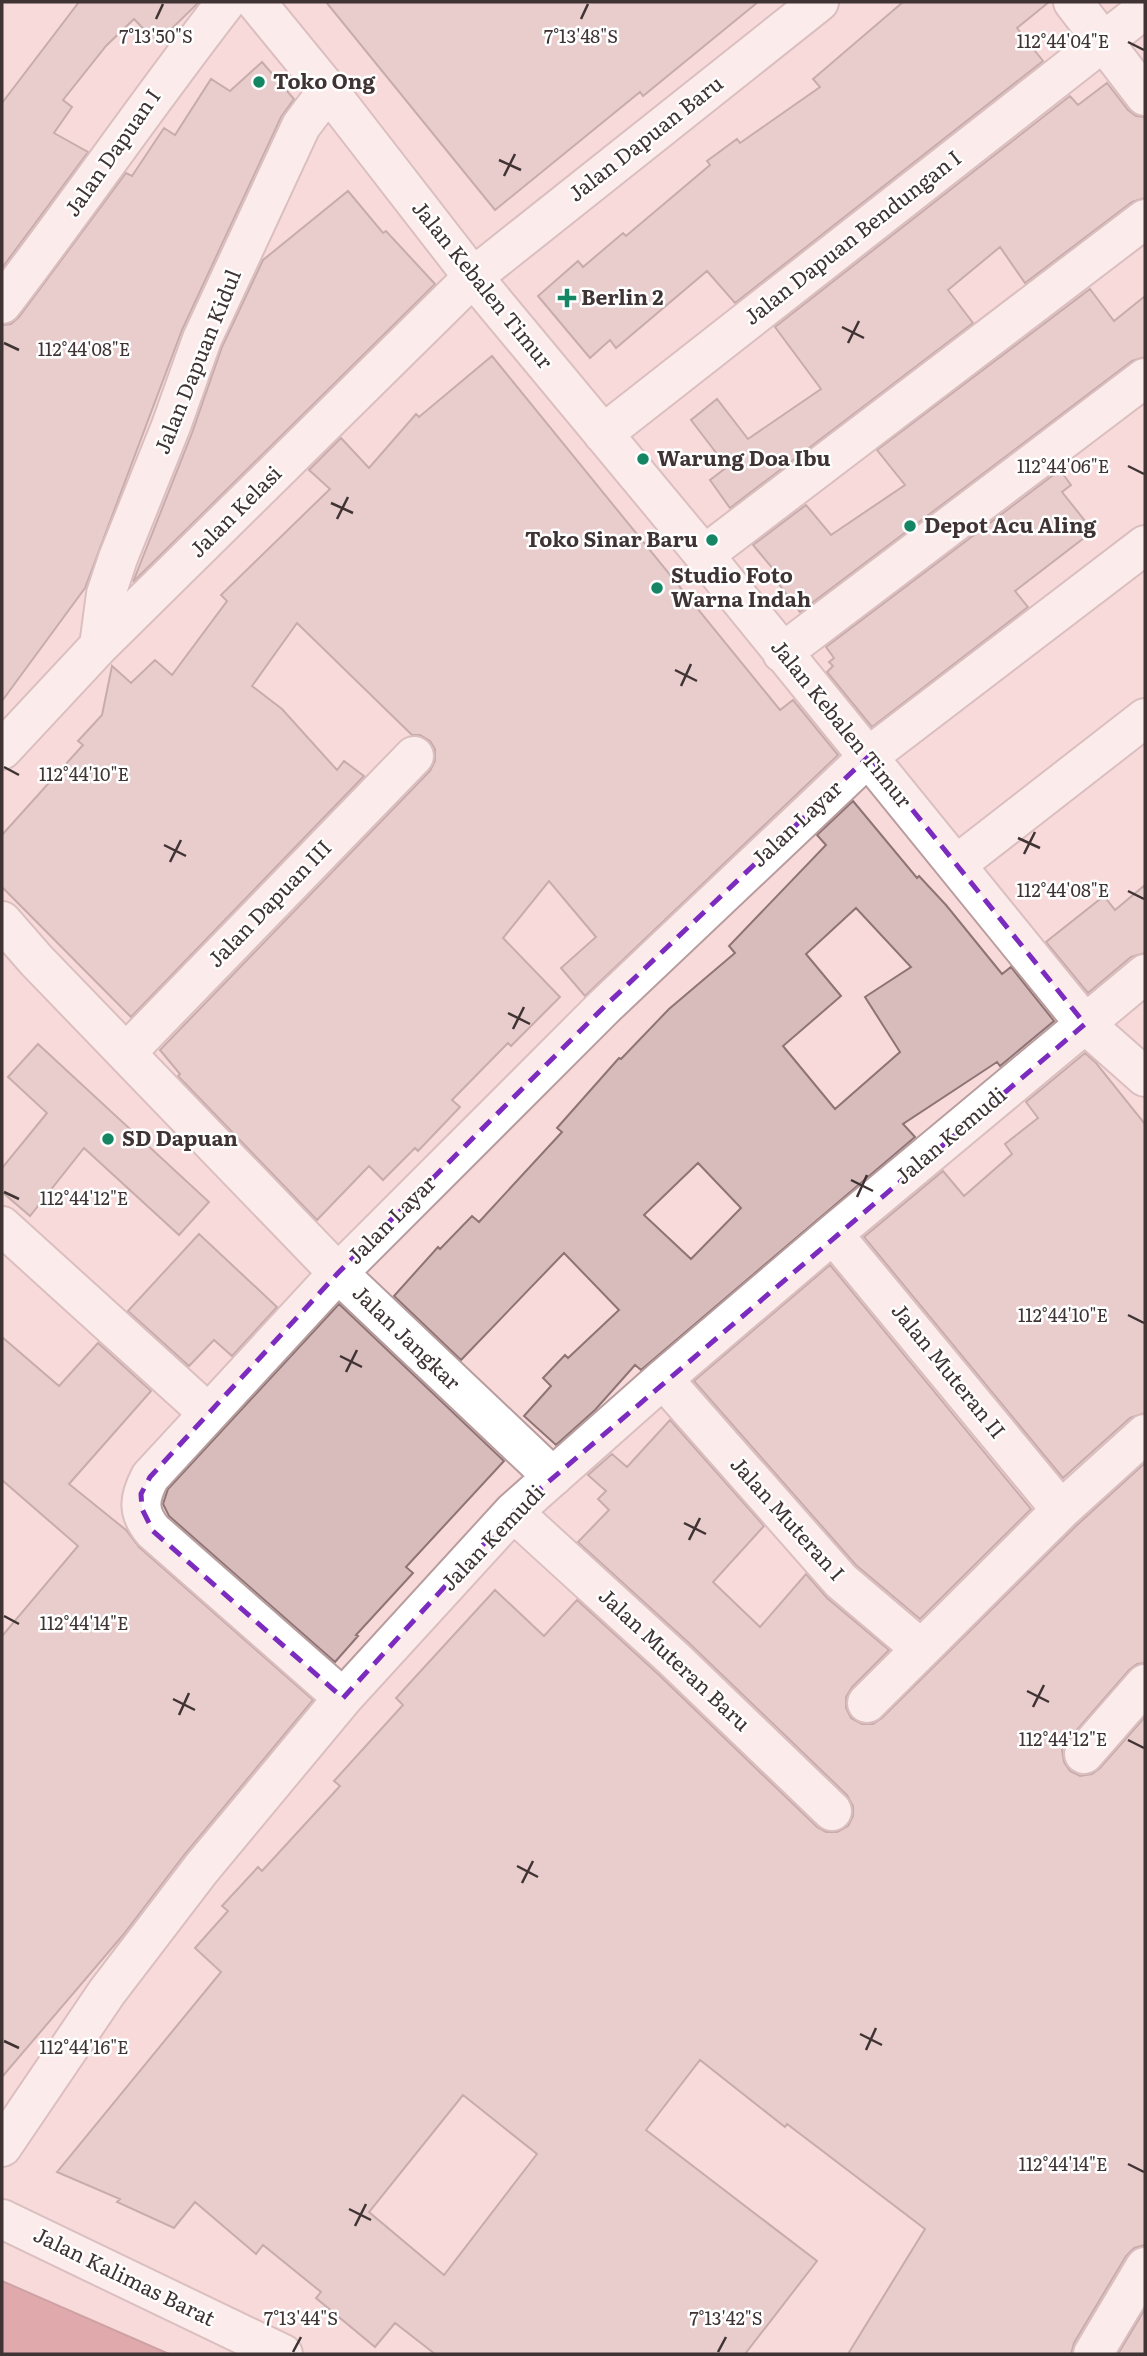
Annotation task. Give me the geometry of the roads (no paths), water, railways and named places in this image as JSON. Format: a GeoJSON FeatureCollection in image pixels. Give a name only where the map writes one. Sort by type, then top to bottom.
{"type":"FeatureCollection","features":[{"type":"Feature","properties":{"kind":"street","name":"Jalan Dapuan I"},"geometry":{"type":"LineString","coordinates":[[2,304],[53,238],[163,83],[226,2]]}},
{"type":"Feature","properties":{"kind":"street","name":"Jalan Kebalen Timur"},"geometry":{"type":"LineString","coordinates":[[256,2],[473,277],[704,555],[1085,1024],[1145,1076]]}},
{"type":"Feature","properties":{"kind":"street","name":"Jalan Dapuan Baru"},"geometry":{"type":"LineString","coordinates":[[473,277],[819,2]]}},
{"type":"Feature","properties":{"kind":"street"},"geometry":{"type":"LineString","coordinates":[[1073,2],[1145,96]]}},
{"type":"Feature","properties":{"kind":"street","name":"Jalan Dapuan Bendungan I"},"geometry":{"type":"LineString","coordinates":[[603,435],[1145,9]]}},
{"type":"Feature","properties":{"kind":"street","name":"Jalan Dapuan Kidul"},"geometry":{"type":"LineString","coordinates":[[99,646],[106,594],[118,558],[202,339],[301,126],[328,90]]}},
{"type":"Feature","properties":{"kind":"street"},"geometry":{"type":"LineString","coordinates":[[704,555],[1145,219]]}},
{"type":"Feature","properties":{"kind":"street","name":"Jalan Kelasi"},"geometry":{"type":"LineString","coordinates":[[2,750],[99,646],[473,277]]}},
{"type":"Feature","properties":{"kind":"street"},"geometry":{"type":"LineString","coordinates":[[782,653],[1145,379]]}},
{"type":"Feature","properties":{"kind":"street","name":"Jalan Layar"},"geometry":{"type":"LineString","coordinates":[[343,1698],[146,1522],[141,1494],[150,1477],[338,1273],[605,1006],[869,757],[1145,545]]}},
{"type":"Feature","properties":{"kind":"street"},"geometry":{"type":"LineString","coordinates":[[956,865],[1145,718]]}},
{"type":"Feature","properties":{"kind":"street","name":"Jalan Dapuan III"},"geometry":{"type":"LineString","coordinates":[[127,1052],[414,756]]}},
{"type":"Feature","properties":{"kind":"street","name":"Jalan Jangkar"},"geometry":{"type":"LineString","coordinates":[[2,921],[36,960],[338,1273],[553,1477]]}},
{"type":"Feature","properties":{"kind":"street","name":"Jalan Kemudi"},"geometry":{"type":"LineString","coordinates":[[2,2147],[107,1992],[201,1869],[343,1698],[513,1512],[833,1234],[1145,974]]}},
{"type":"Feature","properties":{"kind":"street"},"geometry":{"type":"LineString","coordinates":[[2,1226],[208,1413]]}},
{"type":"Feature","properties":{"kind":"street","name":"Jalan Muteran II"},"geometry":{"type":"LineString","coordinates":[[833,1234],[1061,1510]]}},
{"type":"Feature","properties":{"kind":"street","name":"Jalan Muteran I"},"geometry":{"type":"LineString","coordinates":[[663,1379],[841,1581],[920,1648]]}},
{"type":"Feature","properties":{"kind":"street"},"geometry":{"type":"LineString","coordinates":[[867,1703],[1061,1510],[1145,1434]]}},
{"type":"Feature","properties":{"kind":"street","name":"Jalan Muteran Baru"},"geometry":{"type":"LineString","coordinates":[[513,1512],[674,1659],[832,1811]]}},
{"type":"Feature","properties":{"kind":"street"},"geometry":{"type":"LineString","coordinates":[[1084,1754],[1145,1684]]}},
{"type":"Feature","properties":{"kind":"street","name":"Jalan Kalimas Barat"},"geometry":{"type":"LineString","coordinates":[[2,2219],[283,2354]]}},
{"type":"Feature","properties":{"kind":"street"},"geometry":{"type":"LineString","coordinates":[[1093,2354],[1145,2266]]}},
{"type":"Feature","properties":{"kind":"place","name":"Toko Ong"},"geometry":{"type":"Point","coordinates":[259,82]}},
{"type":"Feature","properties":{"kind":"place","name":"Berlin 2"},"geometry":{"type":"Point","coordinates":[567,298]}},
{"type":"Feature","properties":{"kind":"place","name":"Warung Doa Ibu"},"geometry":{"type":"Point","coordinates":[643,459]}},
{"type":"Feature","properties":{"kind":"place","name":"Depot Acu Aling"},"geometry":{"type":"Point","coordinates":[910,526]}},
{"type":"Feature","properties":{"kind":"place","name":"Toko Sinar Baru"},"geometry":{"type":"Point","coordinates":[712,540]}},
{"type":"Feature","properties":{"kind":"place","name":"Studio Foto Warna Indah"},"geometry":{"type":"Point","coordinates":[657,588]}},
{"type":"Feature","properties":{"kind":"place","name":"SD Dapuan"},"geometry":{"type":"Point","coordinates":[108,1139]}}]}
